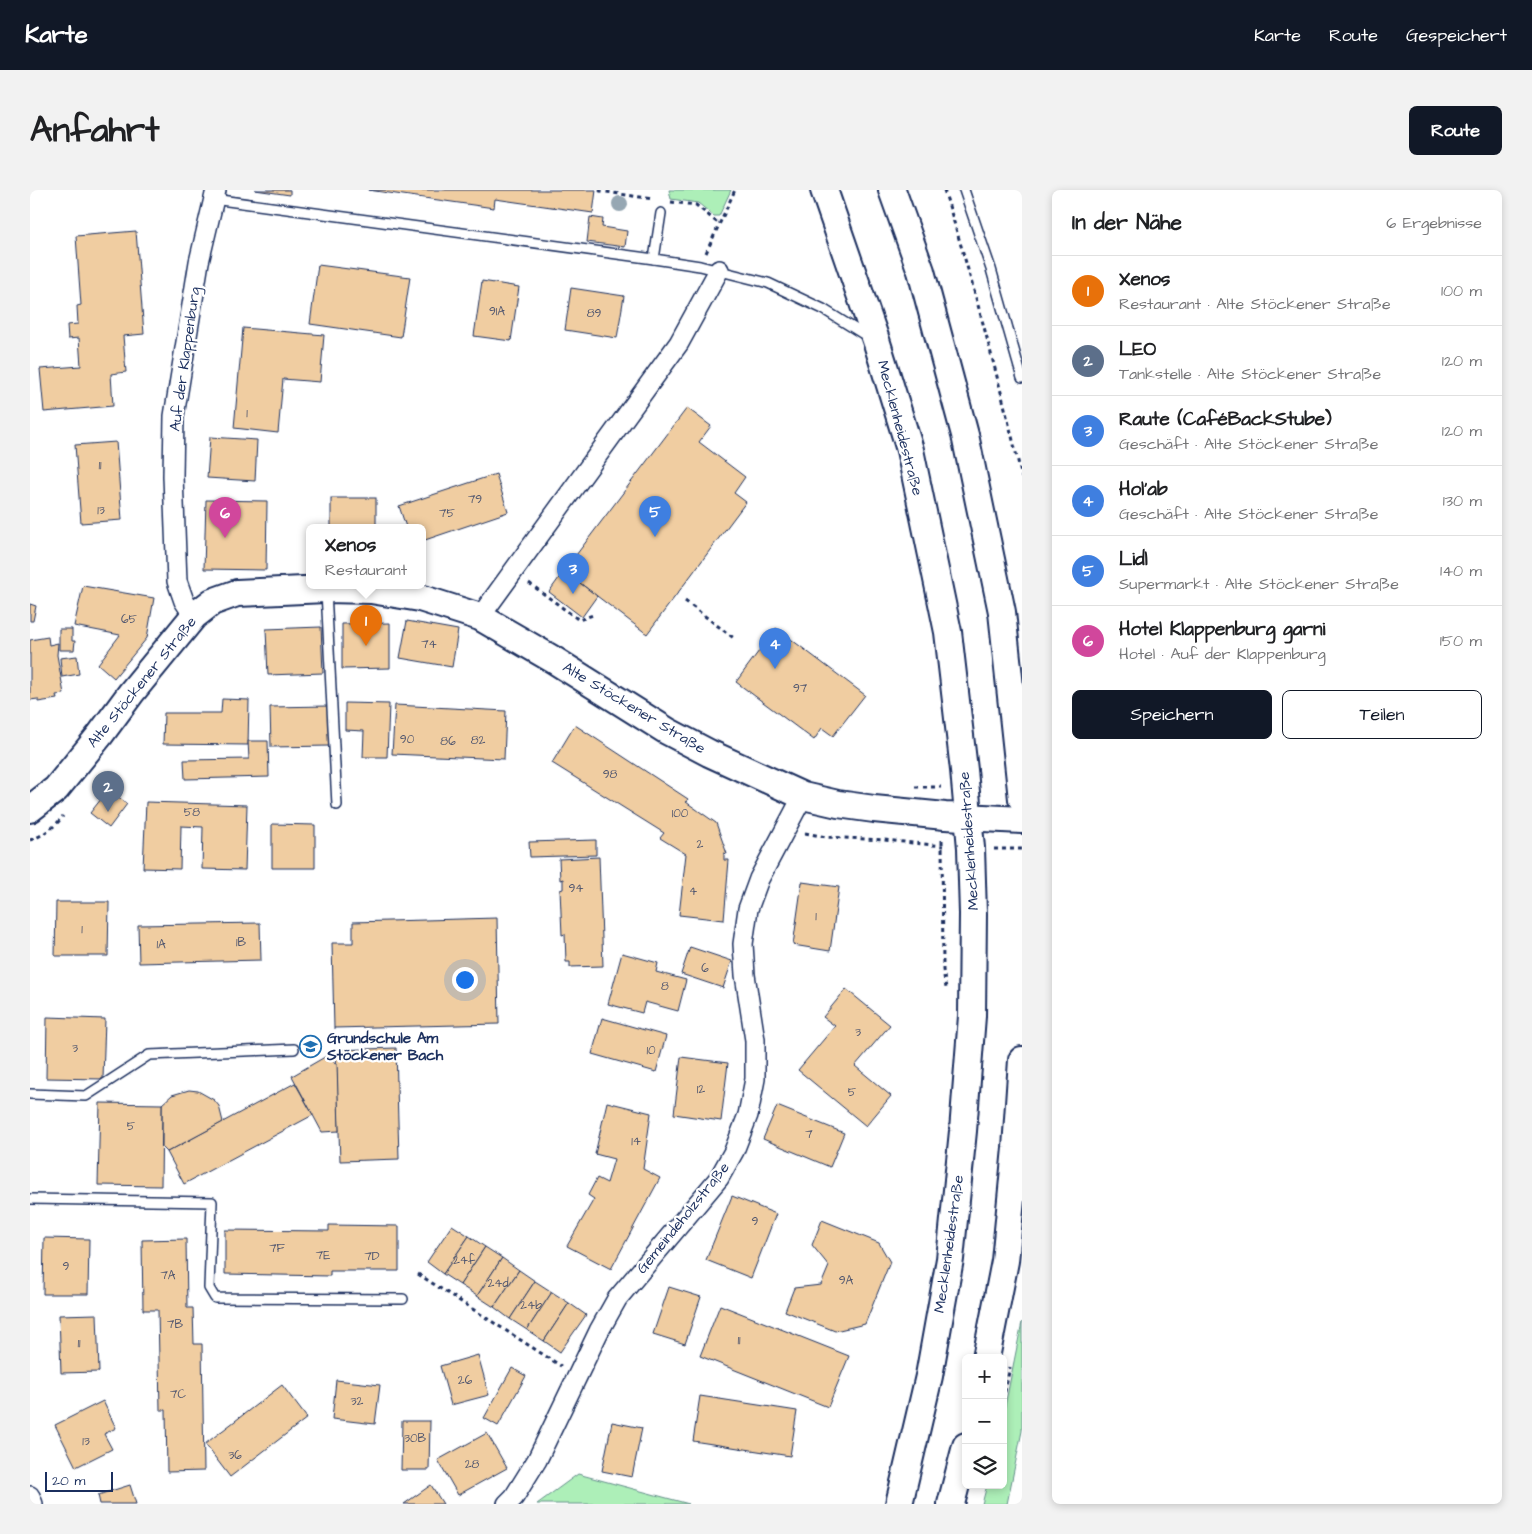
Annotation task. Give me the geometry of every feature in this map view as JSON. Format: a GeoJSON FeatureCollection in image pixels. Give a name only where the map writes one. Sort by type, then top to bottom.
{"type":"FeatureCollection","features":[{"type":"Feature","properties":{"kind":"main road","name":"Mecklenheidestraße"},"geometry":{"type":"LineString","coordinates":[[824,190],[877,343],[910,450],[948,632],[964,770],[973,904],[972,1016],[950,1259],[929,1376],[899,1504]]}},
{"type":"Feature","properties":{"kind":"main road"},"geometry":{"type":"LineString","coordinates":[[892,190],[921,272],[962,425],[1002,612],[1022,799]]}},
{"type":"Feature","properties":{"kind":"main road","name":"Alte Stöckener Straße"},"geometry":{"type":"LineString","coordinates":[[30,809],[56,788],[194,616],[212,602],[238,593],[308,589]]}},
{"type":"Feature","properties":{"kind":"main road","name":"Alte Stöckener Straße"},"geometry":{"type":"LineString","coordinates":[[348,589],[371,590],[420,598],[480,617],[554,660],[667,731],[709,753],[803,796],[838,804],[874,809],[1022,820]]}},
{"type":"Feature","properties":{"kind":"main road"},"geometry":{"type":"LineString","coordinates":[[1002,612],[1022,651]]}},
{"type":"Feature","properties":{"kind":"main road"},"geometry":{"type":"LineString","coordinates":[[987,1354],[1005,1261],[1022,1060]]}},
{"type":"Feature","properties":{"kind":"main road"},"geometry":{"type":"LineString","coordinates":[[951,1504],[962,1461]]}},
{"type":"Feature","properties":{"kind":"street","name":"Auf der Klappenburg"},"geometry":{"type":"LineString","coordinates":[[194,616],[184,601],[177,581],[173,476],[174,416],[199,262],[214,195]]}},
{"type":"Feature","properties":{"kind":"street"},"geometry":{"type":"LineString","coordinates":[[480,617],[679,343],[719,270]]}},
{"type":"Feature","properties":{"kind":"street","name":"Gemeindeholzstraße"},"geometry":{"type":"LineString","coordinates":[[507,1504],[514,1497],[537,1460],[599,1331],[617,1299],[719,1178],[734,1151],[748,1115],[755,1079],[756,1040],[745,975],[743,944],[748,909],[759,879],[803,796]]}},
{"type":"Feature","properties":{"kind":"street"},"geometry":{"type":"LineString","coordinates":[[30,1496],[34,1504]]}},
{"type":"Feature","properties":{"kind":"lane"},"geometry":{"type":"LineString","coordinates":[[964,190],[991,269],[1022,378]]}},
{"type":"Feature","properties":{"kind":"lane"},"geometry":{"type":"LineString","coordinates":[[214,195],[719,270],[768,283],[823,309],[877,343]]}},
{"type":"Feature","properties":{"kind":"lane"},"geometry":{"type":"LineString","coordinates":[[654,259],[661,213]]}},
{"type":"Feature","properties":{"kind":"lane"},"geometry":{"type":"LineString","coordinates":[[326,589],[337,804]]}},
{"type":"Feature","properties":{"kind":"lane"},"geometry":{"type":"LineString","coordinates":[[30,1094],[86,1096],[149,1055],[294,1049]]}},
{"type":"Feature","properties":{"kind":"lane"},"geometry":{"type":"LineString","coordinates":[[30,1199],[212,1202],[209,1288],[215,1298],[403,1299]]}},
{"type":"Feature","properties":{"kind":"path"},"geometry":{"type":"LineString","coordinates":[[600,190],[658,200]]}},
{"type":"Feature","properties":{"kind":"path"},"geometry":{"type":"LineString","coordinates":[[700,266],[735,190]]}},
{"type":"Feature","properties":{"kind":"path"},"geometry":{"type":"LineString","coordinates":[[944,190],[968,267],[1002,393],[1022,478]]}},
{"type":"Feature","properties":{"kind":"path"},"geometry":{"type":"LineString","coordinates":[[668,201],[696,205],[719,224]]}},
{"type":"Feature","properties":{"kind":"path"},"geometry":{"type":"LineString","coordinates":[[514,571],[579,620],[593,615]]}},
{"type":"Feature","properties":{"kind":"path"},"geometry":{"type":"LineString","coordinates":[[685,601],[735,639]]}},
{"type":"Feature","properties":{"kind":"path"},"geometry":{"type":"LineString","coordinates":[[924,787],[944,787],[944,779]]}},
{"type":"Feature","properties":{"kind":"path"},"geometry":{"type":"LineString","coordinates":[[789,824],[806,833],[826,837],[942,846],[943,970],[947,996]]}},
{"type":"Feature","properties":{"kind":"path"},"geometry":{"type":"LineString","coordinates":[[418,1274],[578,1377]]}},
{"type":"Feature","properties":{"kind":"green space"},"geometry":{"type":"Polygon","coordinates":[[[669,190],[731,190],[719,216],[714,216],[698,203],[671,199],[669,190]]]}},
{"type":"Feature","properties":{"kind":"green space"},"geometry":{"type":"Polygon","coordinates":[[[1022,1322],[1022,1431],[1007,1504],[982,1504],[986,1489],[1007,1489],[1007,1396],[1022,1322]]]}},
{"type":"Feature","properties":{"kind":"green space"},"geometry":{"type":"Polygon","coordinates":[[[578,1474],[689,1504],[537,1504],[578,1474]]]}},
{"type":"Feature","properties":{"kind":"building"},"geometry":{"type":"Polygon","coordinates":[[[255,190],[290,190],[290,195],[255,190]]]}},
{"type":"Feature","properties":{"kind":"building"},"geometry":{"type":"Polygon","coordinates":[[[368,190],[596,190],[593,213],[495,199],[494,208],[368,190]]]}},
{"type":"Feature","properties":{"kind":"building"},"geometry":{"type":"Polygon","coordinates":[[[590,217],[603,219],[602,227],[627,231],[625,247],[587,242],[590,217]]]}},
{"type":"Feature","properties":{"kind":"building"},"geometry":{"type":"Polygon","coordinates":[[[136,231],[144,334],[123,336],[126,372],[111,374],[113,406],[44,412],[40,369],[81,366],[79,338],[68,339],[67,325],[78,324],[77,306],[81,305],[76,236],[136,231]]]}},
{"type":"Feature","properties":{"kind":"building"},"geometry":{"type":"Polygon","coordinates":[[[318,265],[410,277],[401,337],[310,324],[318,265]]]}},
{"type":"Feature","properties":{"kind":"building"},"geometry":{"type":"Polygon","coordinates":[[[482,281],[519,287],[511,341],[474,336],[482,281]]]}},
{"type":"Feature","properties":{"kind":"building"},"geometry":{"type":"Polygon","coordinates":[[[571,288],[624,296],[617,338],[565,330],[571,288]]]}},
{"type":"Feature","properties":{"kind":"building"},"geometry":{"type":"Polygon","coordinates":[[[243,328],[324,335],[320,382],[283,379],[278,433],[234,428],[243,328]]]}},
{"type":"Feature","properties":{"kind":"building"},"geometry":{"type":"Polygon","coordinates":[[[687,408],[711,426],[699,442],[745,477],[734,493],[746,502],[647,634],[564,571],[687,408]]]}},
{"type":"Feature","properties":{"kind":"building"},"geometry":{"type":"Polygon","coordinates":[[[210,437],[257,440],[255,481],[207,478],[210,437]]]}},
{"type":"Feature","properties":{"kind":"building"},"geometry":{"type":"Polygon","coordinates":[[[116,442],[122,520],[81,523],[75,445],[116,442]]]}},
{"type":"Feature","properties":{"kind":"building"},"geometry":{"type":"Polygon","coordinates":[[[496,474],[508,512],[426,540],[426,524],[405,524],[399,506],[496,474]]]}},
{"type":"Feature","properties":{"kind":"building"},"geometry":{"type":"Polygon","coordinates":[[[331,498],[376,498],[376,524],[331,524],[331,498]]]}},
{"type":"Feature","properties":{"kind":"building"},"geometry":{"type":"Polygon","coordinates":[[[206,500],[267,501],[266,570],[204,569],[206,500]]]}},
{"type":"Feature","properties":{"kind":"building"},"geometry":{"type":"Polygon","coordinates":[[[564,571],[597,596],[582,617],[549,592],[564,571]]]}},
{"type":"Feature","properties":{"kind":"building"},"geometry":{"type":"Polygon","coordinates":[[[83,586],[154,598],[147,638],[114,678],[98,664],[120,635],[74,626],[83,586]]]}},
{"type":"Feature","properties":{"kind":"building"},"geometry":{"type":"Polygon","coordinates":[[[30,604],[36,606],[33,621],[30,621],[30,604]]]}},
{"type":"Feature","properties":{"kind":"building"},"geometry":{"type":"Polygon","coordinates":[[[407,621],[458,630],[452,667],[400,658],[407,621]]]}},
{"type":"Feature","properties":{"kind":"building"},"geometry":{"type":"Polygon","coordinates":[[[390,623],[390,668],[342,669],[342,624],[390,623]]]}},
{"type":"Feature","properties":{"kind":"building"},"geometry":{"type":"Polygon","coordinates":[[[321,627],[323,673],[268,675],[266,629],[321,627]]]}},
{"type":"Feature","properties":{"kind":"building"},"geometry":{"type":"Polygon","coordinates":[[[776,628],[865,695],[833,736],[822,728],[814,740],[736,682],[776,628]]]}},
{"type":"Feature","properties":{"kind":"building"},"geometry":{"type":"Polygon","coordinates":[[[59,629],[72,629],[72,641],[75,641],[74,650],[59,650],[59,629]]]}},
{"type":"Feature","properties":{"kind":"building"},"geometry":{"type":"Polygon","coordinates":[[[48,637],[49,645],[58,643],[57,655],[64,694],[56,695],[57,699],[38,702],[38,699],[30,700],[30,640],[48,637]]]}},
{"type":"Feature","properties":{"kind":"building"},"geometry":{"type":"Polygon","coordinates":[[[77,656],[79,674],[62,677],[60,658],[77,656]]]}},
{"type":"Feature","properties":{"kind":"building"},"geometry":{"type":"Polygon","coordinates":[[[222,699],[249,700],[248,745],[163,744],[164,713],[221,713],[222,699]]]}},
{"type":"Feature","properties":{"kind":"building"},"geometry":{"type":"Polygon","coordinates":[[[345,703],[389,704],[387,757],[363,757],[364,731],[345,730],[345,703]]]}},
{"type":"Feature","properties":{"kind":"building"},"geometry":{"type":"Polygon","coordinates":[[[395,705],[506,711],[504,759],[392,754],[395,705]]]}},
{"type":"Feature","properties":{"kind":"building"},"geometry":{"type":"Polygon","coordinates":[[[328,706],[329,746],[271,747],[270,707],[328,706]]]}},
{"type":"Feature","properties":{"kind":"building"},"geometry":{"type":"Polygon","coordinates":[[[575,725],[688,799],[686,802],[716,823],[727,854],[724,853],[724,860],[729,860],[724,920],[679,915],[686,854],[660,838],[664,833],[552,763],[575,725]]]}},
{"type":"Feature","properties":{"kind":"building"},"geometry":{"type":"Polygon","coordinates":[[[248,741],[268,741],[269,777],[185,779],[184,760],[249,759],[248,741]]]}},
{"type":"Feature","properties":{"kind":"building"},"geometry":{"type":"Polygon","coordinates":[[[109,789],[127,804],[109,828],[90,813],[109,789]]]}},
{"type":"Feature","properties":{"kind":"building"},"geometry":{"type":"Polygon","coordinates":[[[146,802],[247,805],[245,870],[202,869],[203,827],[181,826],[180,869],[143,868],[146,802]]]}},
{"type":"Feature","properties":{"kind":"building"},"geometry":{"type":"Polygon","coordinates":[[[272,824],[315,825],[315,868],[272,868],[272,824]]]}},
{"type":"Feature","properties":{"kind":"building"},"geometry":{"type":"Polygon","coordinates":[[[596,840],[596,855],[530,857],[529,842],[596,840]]]}},
{"type":"Feature","properties":{"kind":"building"},"geometry":{"type":"Polygon","coordinates":[[[599,857],[603,966],[570,967],[570,962],[566,962],[565,934],[562,935],[560,890],[563,889],[563,879],[560,880],[559,859],[599,857]]]}},
{"type":"Feature","properties":{"kind":"building"},"geometry":{"type":"Polygon","coordinates":[[[802,882],[839,887],[830,951],[793,945],[802,882]]]}},
{"type":"Feature","properties":{"kind":"building"},"geometry":{"type":"Polygon","coordinates":[[[56,902],[109,902],[108,956],[55,956],[56,902]]]}},
{"type":"Feature","properties":{"kind":"building"},"geometry":{"type":"Polygon","coordinates":[[[497,918],[499,1024],[334,1028],[332,943],[353,943],[353,922],[497,918]]]}},
{"type":"Feature","properties":{"kind":"building"},"geometry":{"type":"Polygon","coordinates":[[[260,923],[261,960],[139,963],[138,925],[260,923]]]}},
{"type":"Feature","properties":{"kind":"building"},"geometry":{"type":"Polygon","coordinates":[[[690,947],[732,961],[723,988],[681,974],[690,947]]]}},
{"type":"Feature","properties":{"kind":"building"},"geometry":{"type":"Polygon","coordinates":[[[622,953],[658,963],[656,972],[686,980],[678,1011],[645,1002],[642,1013],[608,1004],[622,953]]]}},
{"type":"Feature","properties":{"kind":"building"},"geometry":{"type":"Polygon","coordinates":[[[846,989],[890,1025],[855,1066],[891,1096],[866,1126],[798,1070],[835,1026],[823,1017],[846,989]]]}},
{"type":"Feature","properties":{"kind":"building"},"geometry":{"type":"Polygon","coordinates":[[[47,1017],[105,1019],[103,1079],[46,1078],[47,1017]]]}},
{"type":"Feature","properties":{"kind":"building"},"geometry":{"type":"Polygon","coordinates":[[[602,1018],[666,1036],[656,1072],[592,1054],[602,1018]]]}},
{"type":"Feature","properties":{"kind":"building"},"geometry":{"type":"Polygon","coordinates":[[[396,1048],[399,1159],[340,1161],[336,1050],[396,1048]]]}},
{"type":"Feature","properties":{"kind":"building"},"geometry":{"type":"Polygon","coordinates":[[[330,1054],[335,1064],[337,1063],[339,1131],[322,1132],[292,1076],[330,1054]]]}},
{"type":"Feature","properties":{"kind":"building"},"geometry":{"type":"Polygon","coordinates":[[[681,1057],[728,1063],[721,1121],[674,1114],[681,1057]]]}},
{"type":"Feature","properties":{"kind":"building"},"geometry":{"type":"Polygon","coordinates":[[[295,1083],[313,1115],[184,1184],[167,1152],[295,1083]]]}},
{"type":"Feature","properties":{"kind":"building"},"geometry":{"type":"Polygon","coordinates":[[[189,1090],[198,1091],[214,1100],[219,1106],[223,1122],[167,1152],[162,1147],[162,1104],[172,1095],[189,1090]]]}},
{"type":"Feature","properties":{"kind":"building"},"geometry":{"type":"Polygon","coordinates":[[[607,1102],[651,1113],[643,1169],[660,1178],[611,1269],[567,1246],[594,1199],[588,1195],[597,1178],[607,1183],[614,1159],[595,1154],[607,1102]]]}},
{"type":"Feature","properties":{"kind":"building"},"geometry":{"type":"Polygon","coordinates":[[[100,1103],[162,1104],[161,1186],[98,1185],[100,1103]]]}},
{"type":"Feature","properties":{"kind":"building"},"geometry":{"type":"Polygon","coordinates":[[[777,1106],[844,1133],[830,1167],[763,1139],[777,1106]]]}},
{"type":"Feature","properties":{"kind":"building"},"geometry":{"type":"Polygon","coordinates":[[[732,1196],[776,1214],[751,1278],[706,1260],[732,1196]]]}},
{"type":"Feature","properties":{"kind":"building"},"geometry":{"type":"Polygon","coordinates":[[[822,1220],[879,1243],[890,1262],[865,1324],[835,1331],[785,1311],[794,1288],[821,1285],[829,1266],[812,1245],[822,1220]]]}},
{"type":"Feature","properties":{"kind":"building"},"geometry":{"type":"Polygon","coordinates":[[[329,1225],[399,1226],[399,1271],[330,1271],[330,1276],[225,1274],[225,1230],[329,1231],[329,1225]]]}},
{"type":"Feature","properties":{"kind":"building"},"geometry":{"type":"Polygon","coordinates":[[[452,1225],[469,1236],[443,1274],[427,1262],[452,1225]]]}},
{"type":"Feature","properties":{"kind":"building"},"geometry":{"type":"Polygon","coordinates":[[[469,1236],[485,1247],[460,1285],[443,1274],[469,1236]]]}},
{"type":"Feature","properties":{"kind":"building"},"geometry":{"type":"Polygon","coordinates":[[[44,1238],[89,1239],[88,1294],[43,1294],[44,1238]]]}},
{"type":"Feature","properties":{"kind":"building"},"geometry":{"type":"Polygon","coordinates":[[[186,1239],[187,1308],[193,1308],[194,1344],[202,1344],[204,1471],[167,1472],[166,1410],[160,1410],[158,1310],[143,1310],[142,1240],[186,1239]]]}},
{"type":"Feature","properties":{"kind":"building"},"geometry":{"type":"Polygon","coordinates":[[[485,1247],[502,1258],[477,1296],[460,1285],[485,1247]]]}},
{"type":"Feature","properties":{"kind":"building"},"geometry":{"type":"Polygon","coordinates":[[[502,1258],[519,1270],[494,1307],[477,1296],[502,1258]]]}},
{"type":"Feature","properties":{"kind":"building"},"geometry":{"type":"Polygon","coordinates":[[[519,1270],[535,1281],[510,1319],[494,1307],[519,1270]]]}},
{"type":"Feature","properties":{"kind":"building"},"geometry":{"type":"Polygon","coordinates":[[[535,1281],[552,1292],[527,1330],[510,1319],[535,1281]]]}},
{"type":"Feature","properties":{"kind":"building"},"geometry":{"type":"Polygon","coordinates":[[[669,1287],[701,1297],[685,1344],[653,1334],[669,1287]]]}},
{"type":"Feature","properties":{"kind":"building"},"geometry":{"type":"Polygon","coordinates":[[[552,1292],[569,1303],[544,1341],[527,1330],[552,1292]]]}},
{"type":"Feature","properties":{"kind":"building"},"geometry":{"type":"Polygon","coordinates":[[[569,1303],[586,1315],[560,1352],[544,1341],[569,1303]]]}},
{"type":"Feature","properties":{"kind":"building"},"geometry":{"type":"Polygon","coordinates":[[[720,1305],[849,1356],[828,1407],[700,1356],[720,1305]]]}},
{"type":"Feature","properties":{"kind":"building"},"geometry":{"type":"Polygon","coordinates":[[[97,1314],[99,1372],[61,1373],[59,1315],[97,1314]]]}},
{"type":"Feature","properties":{"kind":"building"},"geometry":{"type":"Polygon","coordinates":[[[478,1355],[489,1395],[451,1405],[440,1366],[478,1355]]]}},
{"type":"Feature","properties":{"kind":"building"},"geometry":{"type":"Polygon","coordinates":[[[512,1368],[526,1376],[498,1426],[484,1418],[512,1368]]]}},
{"type":"Feature","properties":{"kind":"building"},"geometry":{"type":"Polygon","coordinates":[[[336,1380],[380,1385],[375,1424],[332,1419],[336,1380]]]}},
{"type":"Feature","properties":{"kind":"building"},"geometry":{"type":"Polygon","coordinates":[[[282,1385],[307,1418],[230,1477],[205,1444],[282,1385]]]}},
{"type":"Feature","properties":{"kind":"building"},"geometry":{"type":"Polygon","coordinates":[[[700,1396],[797,1411],[790,1456],[693,1441],[700,1396]]]}},
{"type":"Feature","properties":{"kind":"building"},"geometry":{"type":"Polygon","coordinates":[[[103,1401],[116,1428],[104,1434],[112,1449],[76,1467],[55,1425],[103,1401]]]}},
{"type":"Feature","properties":{"kind":"building"},"geometry":{"type":"Polygon","coordinates":[[[402,1421],[430,1421],[429,1470],[401,1470],[402,1421]]]}},
{"type":"Feature","properties":{"kind":"building"},"geometry":{"type":"Polygon","coordinates":[[[612,1422],[642,1428],[632,1477],[602,1471],[612,1422]]]}},
{"type":"Feature","properties":{"kind":"building"},"geometry":{"type":"Polygon","coordinates":[[[487,1433],[507,1468],[458,1495],[438,1460],[487,1433]]]}},
{"type":"Feature","properties":{"kind":"building"},"geometry":{"type":"Polygon","coordinates":[[[130,1485],[136,1504],[100,1504],[98,1495],[130,1485]]]}},
{"type":"Feature","properties":{"kind":"building"},"geometry":{"type":"Polygon","coordinates":[[[431,1485],[443,1504],[404,1504],[431,1485]]]}},
{"type":"Feature","properties":{"kind":"place","name":"Lidl"},"geometry":{"type":"Point","coordinates":[655,537]}},
{"type":"Feature","properties":{"kind":"place","name":"Hotel Klappenburg garni"},"geometry":{"type":"Point","coordinates":[225,538]}},
{"type":"Feature","properties":{"kind":"place","name":"Raute (CaféBackStube)"},"geometry":{"type":"Point","coordinates":[573,594]}},
{"type":"Feature","properties":{"kind":"place","name":"Xenos"},"geometry":{"type":"Point","coordinates":[366,646]}},
{"type":"Feature","properties":{"kind":"place","name":"Hol'ab"},"geometry":{"type":"Point","coordinates":[775,669]}},
{"type":"Feature","properties":{"kind":"place","name":"LEO"},"geometry":{"type":"Point","coordinates":[108,812]}},
{"type":"Feature","properties":{"kind":"place","name":"Grundschule Am Stöckener Bach"},"geometry":{"type":"Point","coordinates":[311,1047]}}]}
